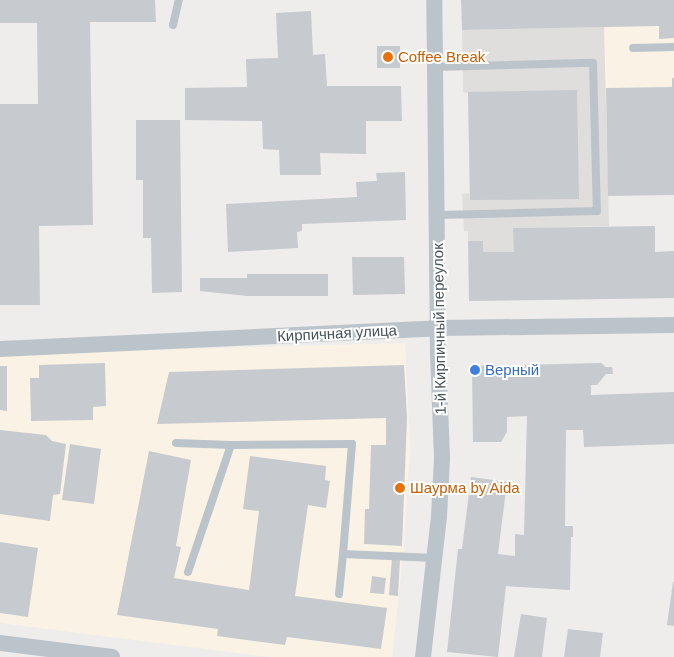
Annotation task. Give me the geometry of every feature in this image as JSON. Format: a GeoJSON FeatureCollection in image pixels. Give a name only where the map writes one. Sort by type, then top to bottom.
{"type":"FeatureCollection","features":[{"type":"Feature","properties":{"kind":"street","name":"1-й Кирпичный переулок"},"geometry":{"type":"LineString","coordinates":[[423,657],[435,558],[442,458],[438,328],[434,0]]}},
{"type":"Feature","properties":{"kind":"street","name":"Кирпичная улица"},"geometry":{"type":"LineString","coordinates":[[0,349],[438,328],[674,325]]}},
{"type":"Feature","properties":{"kind":"street"},"geometry":{"type":"LineString","coordinates":[[0,642],[72,654],[112,657]]}},
{"type":"Feature","properties":{"kind":"lane"},"geometry":{"type":"LineString","coordinates":[[172,25],[179,0]]}},
{"type":"Feature","properties":{"kind":"lane"},"geometry":{"type":"LineString","coordinates":[[633,48],[674,47]]}},
{"type":"Feature","properties":{"kind":"lane"},"geometry":{"type":"LineString","coordinates":[[435,67],[593,63],[597,211],[438,215]]}},
{"type":"Feature","properties":{"kind":"lane"},"geometry":{"type":"LineString","coordinates":[[176,443],[232,445],[352,444],[339,594]]}},
{"type":"Feature","properties":{"kind":"lane"},"geometry":{"type":"LineString","coordinates":[[188,572],[232,445]]}},
{"type":"Feature","properties":{"kind":"lane"},"geometry":{"type":"LineString","coordinates":[[343,554],[435,558]]}},
{"type":"Feature","properties":{"kind":"shaded area"},"geometry":{"type":"Polygon","coordinates":[[[461,0],[674,0],[674,195],[608,196],[604,27],[462,30],[461,0]]]}},
{"type":"Feature","properties":{"kind":"shaded area"},"geometry":{"type":"Polygon","coordinates":[[[604,27],[609,226],[514,228],[514,252],[483,252],[483,241],[468,241],[468,231],[464,231],[462,194],[470,193],[468,93],[463,92],[462,30],[604,27]]]}},
{"type":"Feature","properties":{"kind":"shaded area"},"geometry":{"type":"Polygon","coordinates":[[[405,343],[410,447],[404,547],[392,657],[270,657],[0,623],[0,354],[405,343]]]}},
{"type":"Feature","properties":{"kind":"building"},"geometry":{"type":"Polygon","coordinates":[[[0,0],[155,0],[156,22],[90,22],[93,225],[39,226],[40,305],[0,305],[0,104],[38,104],[37,23],[0,23],[0,0]]]}},
{"type":"Feature","properties":{"kind":"building"},"geometry":{"type":"Polygon","coordinates":[[[461,0],[674,0],[674,38],[659,39],[659,26],[462,30],[461,0]]]}},
{"type":"Feature","properties":{"kind":"building"},"geometry":{"type":"Polygon","coordinates":[[[311,11],[313,55],[325,54],[327,86],[401,86],[402,121],[366,121],[366,154],[320,153],[321,175],[280,175],[279,150],[263,149],[262,121],[185,120],[185,88],[247,87],[246,59],[278,58],[276,13],[311,11]]]}},
{"type":"Feature","properties":{"kind":"building","name":"Coffee Break"},"geometry":{"type":"Polygon","coordinates":[[[377,46],[400,46],[400,68],[377,68],[377,46]]]}},
{"type":"Feature","properties":{"kind":"building"},"geometry":{"type":"Polygon","coordinates":[[[672,78],[674,78],[674,195],[608,196],[606,88],[672,87],[672,78]]]}},
{"type":"Feature","properties":{"kind":"building"},"geometry":{"type":"Polygon","coordinates":[[[577,90],[579,199],[470,200],[468,92],[577,90]]]}},
{"type":"Feature","properties":{"kind":"building"},"geometry":{"type":"Polygon","coordinates":[[[136,120],[180,120],[182,292],[152,293],[151,238],[143,238],[143,180],[136,180],[136,120]]]}},
{"type":"Feature","properties":{"kind":"building"},"geometry":{"type":"Polygon","coordinates":[[[405,172],[406,220],[302,224],[302,231],[297,232],[298,248],[228,252],[226,204],[357,197],[356,182],[377,181],[376,173],[405,172]]]}},
{"type":"Feature","properties":{"kind":"building"},"geometry":{"type":"Polygon","coordinates":[[[655,226],[655,252],[674,251],[674,298],[469,301],[468,241],[483,241],[483,252],[514,252],[513,228],[655,226]]]}},
{"type":"Feature","properties":{"kind":"building"},"geometry":{"type":"Polygon","coordinates":[[[352,257],[404,257],[405,294],[353,295],[352,257]]]}},
{"type":"Feature","properties":{"kind":"building"},"geometry":{"type":"Polygon","coordinates":[[[247,274],[328,274],[328,296],[247,296],[200,291],[200,278],[247,278],[247,274]]]}},
{"type":"Feature","properties":{"kind":"building"},"geometry":{"type":"Polygon","coordinates":[[[105,363],[106,406],[93,407],[93,420],[31,421],[30,378],[39,378],[39,365],[105,363]]]}},
{"type":"Feature","properties":{"kind":"building"},"geometry":{"type":"Polygon","coordinates":[[[601,363],[606,367],[612,367],[613,374],[606,374],[597,385],[591,385],[591,395],[674,392],[674,444],[584,447],[583,430],[566,430],[565,526],[573,526],[570,590],[506,586],[498,657],[447,652],[458,549],[462,549],[471,477],[507,482],[498,554],[515,556],[515,534],[524,535],[527,416],[507,417],[507,432],[501,442],[473,442],[472,366],[601,363]]]}},
{"type":"Feature","properties":{"kind":"building"},"geometry":{"type":"Polygon","coordinates":[[[404,365],[407,418],[402,546],[364,544],[365,509],[369,509],[371,445],[386,445],[386,418],[157,424],[169,372],[404,365]]]}},
{"type":"Feature","properties":{"kind":"building"},"geometry":{"type":"Polygon","coordinates":[[[0,366],[7,366],[7,411],[0,410],[0,366]]]}},
{"type":"Feature","properties":{"kind":"building"},"geometry":{"type":"Polygon","coordinates":[[[0,430],[46,435],[52,441],[66,444],[60,494],[53,495],[50,521],[0,514],[0,430]]]}},
{"type":"Feature","properties":{"kind":"building"},"geometry":{"type":"Polygon","coordinates":[[[70,444],[101,449],[94,504],[62,500],[70,444]]]}},
{"type":"Feature","properties":{"kind":"building"},"geometry":{"type":"Polygon","coordinates":[[[149,451],[191,460],[176,546],[181,547],[174,578],[249,590],[259,511],[243,509],[250,456],[326,466],[325,480],[330,481],[326,508],[308,505],[295,596],[387,608],[381,649],[287,637],[285,645],[217,636],[218,629],[117,615],[149,451]]]}},
{"type":"Feature","properties":{"kind":"building"},"geometry":{"type":"Polygon","coordinates":[[[0,542],[38,548],[28,617],[0,613],[0,542]]]}},
{"type":"Feature","properties":{"kind":"building"},"geometry":{"type":"Polygon","coordinates":[[[392,558],[400,559],[398,596],[389,595],[392,558]]]}},
{"type":"Feature","properties":{"kind":"building"},"geometry":{"type":"Polygon","coordinates":[[[372,576],[386,578],[384,594],[370,593],[372,576]]]}},
{"type":"Feature","properties":{"kind":"building"},"geometry":{"type":"Polygon","coordinates":[[[674,582],[674,626],[667,625],[674,582]]]}},
{"type":"Feature","properties":{"kind":"building"},"geometry":{"type":"Polygon","coordinates":[[[521,614],[547,618],[542,657],[514,657],[521,614]]]}},
{"type":"Feature","properties":{"kind":"building"},"geometry":{"type":"Polygon","coordinates":[[[568,629],[603,633],[600,657],[564,657],[568,629]]]}},
{"type":"Feature","properties":{"kind":"place","name":"Coffee Break"},"geometry":{"type":"Point","coordinates":[388,57]}},
{"type":"Feature","properties":{"kind":"place","name":"Верный"},"geometry":{"type":"Point","coordinates":[475,370]}},
{"type":"Feature","properties":{"kind":"place","name":"Шаурма by Aida"},"geometry":{"type":"Point","coordinates":[400,488]}}]}
